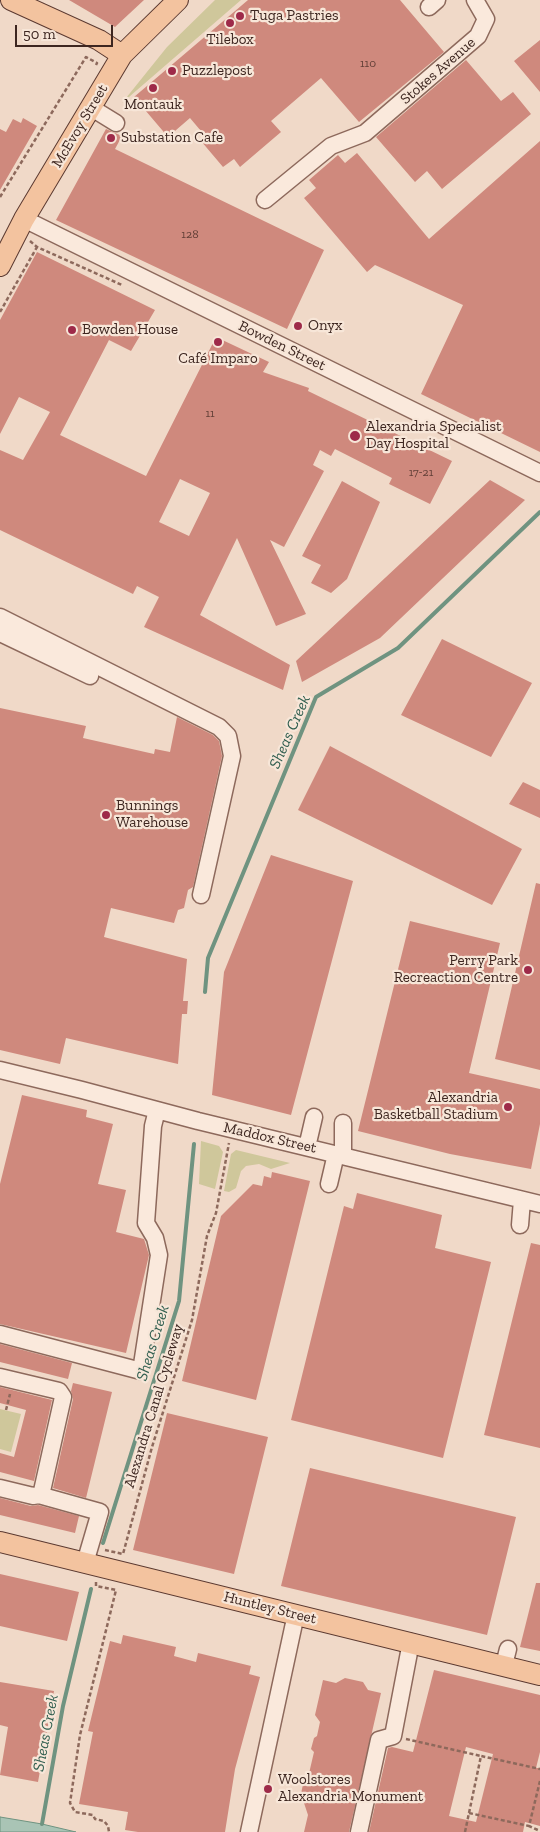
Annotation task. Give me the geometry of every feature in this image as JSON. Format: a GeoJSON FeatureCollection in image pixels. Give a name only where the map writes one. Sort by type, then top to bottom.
{"type":"FeatureCollection","features":[{"type":"Feature","properties":{"kind":"main road"},"geometry":{"type":"LineString","coordinates":[[11,0],[99,40],[122,55]]}},
{"type":"Feature","properties":{"kind":"main road","name":"McEvoy Street"},"geometry":{"type":"LineString","coordinates":[[0,266],[24,219],[122,55],[178,0]]}},
{"type":"Feature","properties":{"kind":"main road","name":"Huntley Street"},"geometry":{"type":"LineString","coordinates":[[0,1542],[411,1642],[506,1657],[540,1675]]}},
{"type":"Feature","properties":{"kind":"street","name":"Stokes Avenue"},"geometry":{"type":"LineString","coordinates":[[265,200],[331,146],[365,133],[478,36],[486,19],[475,0]]}},
{"type":"Feature","properties":{"kind":"street"},"geometry":{"type":"LineString","coordinates":[[90,107],[116,123]]}},
{"type":"Feature","properties":{"kind":"street","name":"Bowden Street"},"geometry":{"type":"LineString","coordinates":[[24,219],[540,473]]}},
{"type":"Feature","properties":{"kind":"street"},"geometry":{"type":"LineString","coordinates":[[0,617],[219,726],[228,736],[232,746],[232,756],[201,895]]}},
{"type":"Feature","properties":{"kind":"street"},"geometry":{"type":"LineString","coordinates":[[1,634],[91,674]]}},
{"type":"Feature","properties":{"kind":"street","name":"Maddox Street"},"geometry":{"type":"LineString","coordinates":[[0,1070],[232,1130],[339,1154],[540,1204]]}},
{"type":"Feature","properties":{"kind":"street"},"geometry":{"type":"LineString","coordinates":[[0,1334],[141,1370],[159,1255],[155,1238],[146,1223],[153,1126],[157,1110]]}},
{"type":"Feature","properties":{"kind":"street"},"geometry":{"type":"LineString","coordinates":[[307,1147],[314,1117]]}},
{"type":"Feature","properties":{"kind":"street"},"geometry":{"type":"LineString","coordinates":[[329,1184],[339,1154],[343,1123]]}},
{"type":"Feature","properties":{"kind":"street"},"geometry":{"type":"LineString","coordinates":[[520,1225],[522,1200]]}},
{"type":"Feature","properties":{"kind":"street"},"geometry":{"type":"LineString","coordinates":[[0,1377],[59,1391],[63,1397],[43,1486],[39,1494]]}},
{"type":"Feature","properties":{"kind":"street"},"geometry":{"type":"LineString","coordinates":[[0,1488],[33,1496],[39,1494],[100,1512],[85,1563]]}},
{"type":"Feature","properties":{"kind":"street"},"geometry":{"type":"LineString","coordinates":[[249,1832],[296,1614]]}},
{"type":"Feature","properties":{"kind":"street"},"geometry":{"type":"LineString","coordinates":[[359,1832],[378,1740],[392,1736],[411,1642]]}},
{"type":"Feature","properties":{"kind":"path"},"geometry":{"type":"LineString","coordinates":[[0,197],[86,58],[97,63]]}},
{"type":"Feature","properties":{"kind":"path"},"geometry":{"type":"LineString","coordinates":[[0,312],[37,246]]}},
{"type":"Feature","properties":{"kind":"path","name":"Alexandra Canal Cycleway"},"geometry":{"type":"LineString","coordinates":[[105,1549],[123,1554],[152,1447],[192,1320],[197,1283],[207,1236],[216,1213],[232,1130]]}},
{"type":"Feature","properties":{"kind":"path"},"geometry":{"type":"LineString","coordinates":[[96,1586],[116,1590],[80,1734],[70,1803],[75,1812],[93,1814],[96,1819],[104,1821],[108,1826],[109,1832]]}},
{"type":"Feature","properties":{"kind":"path"},"geometry":{"type":"LineString","coordinates":[[392,1736],[540,1768]]}},
{"type":"Feature","properties":{"kind":"path"},"geometry":{"type":"LineString","coordinates":[[465,1832],[481,1756]]}},
{"type":"Feature","properties":{"kind":"path"},"geometry":{"type":"LineString","coordinates":[[529,1826],[540,1780]]}},
{"type":"Feature","properties":{"kind":"path"},"geometry":{"type":"LineString","coordinates":[[469,1813],[529,1826],[540,1831]]}},
{"type":"Feature","properties":{"kind":"shaded area"},"geometry":{"type":"Polygon","coordinates":[[[215,0],[241,0],[122,103],[167,47],[215,0]]]}},
{"type":"Feature","properties":{"kind":"shaded area"},"geometry":{"type":"Polygon","coordinates":[[[201,1141],[219,1146],[223,1152],[215,1189],[199,1184],[201,1141]]]}},
{"type":"Feature","properties":{"kind":"shaded area"},"geometry":{"type":"Polygon","coordinates":[[[236,1150],[290,1163],[271,1169],[259,1164],[246,1166],[241,1171],[236,1188],[229,1192],[224,1191],[231,1154],[236,1150]]]}},
{"type":"Feature","properties":{"kind":"shaded area"},"geometry":{"type":"Polygon","coordinates":[[[0,1409],[21,1414],[11,1452],[0,1449],[0,1409]]]}},
{"type":"Feature","properties":{"kind":"shaded area"},"geometry":{"type":"Polygon","coordinates":[[[0,1817],[42,1824],[76,1832],[0,1832],[0,1817]]]}},
{"type":"Feature","properties":{"kind":"building"},"geometry":{"type":"Polygon","coordinates":[[[69,0],[144,0],[115,27],[69,0]]]}},
{"type":"Feature","properties":{"kind":"building"},"geometry":{"type":"Polygon","coordinates":[[[248,0],[400,0],[444,52],[359,122],[321,78],[271,121],[281,132],[240,167],[234,159],[223,167],[201,141],[206,137],[190,118],[168,137],[134,97],[248,0]]]}},
{"type":"Feature","properties":{"kind":"building"},"geometry":{"type":"Polygon","coordinates":[[[540,40],[540,92],[514,61],[540,40]]]}},
{"type":"Feature","properties":{"kind":"building"},"geometry":{"type":"Polygon","coordinates":[[[466,60],[501,101],[513,92],[531,114],[442,189],[427,171],[415,182],[376,137],[466,60]]]}},
{"type":"Feature","properties":{"kind":"building"},"geometry":{"type":"Polygon","coordinates":[[[23,118],[37,126],[0,190],[0,129],[6,132],[13,119],[21,123],[23,118]]]}},
{"type":"Feature","properties":{"kind":"building"},"geometry":{"type":"Polygon","coordinates":[[[106,129],[122,136],[115,149],[324,250],[287,329],[56,220],[106,129]]]}},
{"type":"Feature","properties":{"kind":"building"},"geometry":{"type":"Polygon","coordinates":[[[540,141],[540,452],[421,394],[463,305],[375,265],[367,272],[304,198],[316,188],[309,180],[338,155],[345,163],[357,153],[429,239],[540,141]]]}},
{"type":"Feature","properties":{"kind":"building"},"geometry":{"type":"Polygon","coordinates":[[[37,252],[155,310],[131,351],[109,340],[60,435],[146,476],[216,337],[269,362],[263,372],[309,388],[308,391],[452,461],[430,504],[389,484],[392,478],[335,449],[331,456],[320,450],[313,465],[324,471],[284,547],[270,540],[306,614],[276,626],[237,538],[200,615],[290,665],[283,690],[144,627],[159,597],[137,586],[133,594],[0,530],[0,450],[23,460],[50,412],[19,397],[0,434],[0,320],[37,252]],[[180,479],[159,522],[189,536],[210,493],[180,479]]]}},
{"type":"Feature","properties":{"kind":"building"},"geometry":{"type":"Polygon","coordinates":[[[490,480],[525,500],[380,638],[302,682],[296,661],[490,480]]]}},
{"type":"Feature","properties":{"kind":"building"},"geometry":{"type":"Polygon","coordinates":[[[342,481],[380,502],[347,579],[331,593],[311,583],[321,565],[302,556],[342,481]]]}},
{"type":"Feature","properties":{"kind":"building"},"geometry":{"type":"Polygon","coordinates":[[[442,639],[532,683],[491,757],[401,715],[442,639]]]}},
{"type":"Feature","properties":{"kind":"building"},"geometry":{"type":"Polygon","coordinates":[[[0,708],[86,726],[83,738],[154,754],[155,749],[170,752],[177,717],[213,735],[219,741],[222,756],[193,887],[188,890],[184,908],[178,910],[174,923],[111,908],[104,937],[187,959],[183,1001],[188,1001],[187,1014],[182,1014],[178,1064],[66,1038],[60,1064],[0,1050],[0,708]]]}},
{"type":"Feature","properties":{"kind":"building"},"geometry":{"type":"Polygon","coordinates":[[[330,746],[522,849],[492,905],[298,810],[330,746]]]}},
{"type":"Feature","properties":{"kind":"building"},"geometry":{"type":"Polygon","coordinates":[[[523,782],[540,790],[540,818],[509,804],[523,782]]]}},
{"type":"Feature","properties":{"kind":"building"},"geometry":{"type":"Polygon","coordinates":[[[271,855],[353,881],[291,1115],[212,1095],[224,972],[271,855]]]}},
{"type":"Feature","properties":{"kind":"building","name":"Perry Park Recreaction Centre"},"geometry":{"type":"Polygon","coordinates":[[[536,883],[540,884],[540,1070],[495,1059],[536,883]]]}},
{"type":"Feature","properties":{"kind":"building"},"geometry":{"type":"Polygon","coordinates":[[[410,921],[500,943],[469,1073],[540,1089],[540,1124],[531,1169],[450,1154],[358,1131],[410,921]]]}},
{"type":"Feature","properties":{"kind":"building"},"geometry":{"type":"Polygon","coordinates":[[[22,1095],[87,1110],[86,1117],[113,1124],[98,1184],[126,1190],[116,1232],[144,1239],[149,1255],[126,1353],[0,1324],[0,1184],[22,1095]]]}},
{"type":"Feature","properties":{"kind":"building"},"geometry":{"type":"Polygon","coordinates":[[[272,1172],[310,1181],[256,1400],[182,1381],[221,1216],[253,1184],[262,1186],[264,1176],[271,1178],[272,1172]]]}},
{"type":"Feature","properties":{"kind":"building"},"geometry":{"type":"Polygon","coordinates":[[[357,1193],[442,1215],[435,1248],[491,1262],[443,1458],[291,1420],[344,1206],[353,1209],[357,1193]]]}},
{"type":"Feature","properties":{"kind":"building"},"geometry":{"type":"Polygon","coordinates":[[[531,1243],[540,1245],[540,1448],[484,1435],[531,1243]]]}},
{"type":"Feature","properties":{"kind":"building"},"geometry":{"type":"Polygon","coordinates":[[[0,1344],[72,1363],[68,1379],[0,1362],[0,1344]]]}},
{"type":"Feature","properties":{"kind":"building"},"geometry":{"type":"Polygon","coordinates":[[[73,1383],[112,1392],[86,1498],[53,1488],[73,1399],[71,1391],[73,1383]]]}},
{"type":"Feature","properties":{"kind":"building"},"geometry":{"type":"Polygon","coordinates":[[[0,1387],[52,1400],[34,1481],[0,1472],[0,1453],[14,1457],[26,1410],[0,1403],[0,1387]]]}},
{"type":"Feature","properties":{"kind":"building"},"geometry":{"type":"Polygon","coordinates":[[[167,1413],[268,1437],[234,1574],[133,1550],[167,1413]]]}},
{"type":"Feature","properties":{"kind":"building"},"geometry":{"type":"Polygon","coordinates":[[[310,1468],[516,1517],[487,1635],[281,1586],[310,1468]]]}},
{"type":"Feature","properties":{"kind":"building"},"geometry":{"type":"Polygon","coordinates":[[[0,1498],[31,1506],[38,1505],[79,1516],[75,1533],[0,1515],[0,1498]]]}},
{"type":"Feature","properties":{"kind":"building"},"geometry":{"type":"Polygon","coordinates":[[[0,1574],[79,1592],[67,1641],[0,1626],[0,1574]]]}},
{"type":"Feature","properties":{"kind":"building"},"geometry":{"type":"Polygon","coordinates":[[[536,1583],[540,1583],[540,1651],[520,1647],[536,1583]]]}},
{"type":"Feature","properties":{"kind":"building"},"geometry":{"type":"Polygon","coordinates":[[[123,1635],[176,1647],[174,1656],[196,1662],[198,1653],[251,1666],[249,1674],[260,1677],[235,1769],[225,1832],[138,1832],[125,1830],[128,1812],[79,1804],[93,1732],[88,1731],[110,1641],[121,1644],[123,1635]]]}},
{"type":"Feature","properties":{"kind":"building"},"geometry":{"type":"Polygon","coordinates":[[[434,1670],[540,1695],[540,1752],[536,1768],[540,1768],[540,1826],[525,1822],[523,1832],[369,1832],[388,1748],[392,1747],[413,1752],[434,1670]],[[466,1747],[449,1816],[476,1822],[493,1754],[466,1747]]]}},
{"type":"Feature","properties":{"kind":"building"},"geometry":{"type":"Polygon","coordinates":[[[345,1678],[363,1682],[368,1690],[381,1693],[349,1832],[304,1832],[308,1815],[301,1794],[303,1784],[307,1782],[314,1752],[311,1749],[314,1738],[317,1736],[320,1722],[315,1715],[323,1680],[336,1683],[345,1678]]]}},
{"type":"Feature","properties":{"kind":"building"},"geometry":{"type":"Polygon","coordinates":[[[0,1682],[54,1691],[38,1782],[0,1775],[8,1727],[0,1725],[0,1682]]]}},
{"type":"Feature","properties":{"kind":"waterway","name":"Sheas Creek"},"geometry":{"type":"LineString","coordinates":[[205,992],[208,958],[316,697],[398,648],[540,512]]}},
{"type":"Feature","properties":{"kind":"waterway","name":"Sheas Creek"},"geometry":{"type":"LineString","coordinates":[[103,1543],[179,1301],[194,1144]]}},
{"type":"Feature","properties":{"kind":"waterway","name":"Sheas Creek"},"geometry":{"type":"LineString","coordinates":[[42,1824],[63,1706],[91,1589]]}},
{"type":"Feature","properties":{"kind":"place","name":"Tuga Pastries"},"geometry":{"type":"Point","coordinates":[240,16]}},
{"type":"Feature","properties":{"kind":"place","name":"Tilebox"},"geometry":{"type":"Point","coordinates":[230,23]}},
{"type":"Feature","properties":{"kind":"place","name":"Puzzlepost"},"geometry":{"type":"Point","coordinates":[172,71]}},
{"type":"Feature","properties":{"kind":"place","name":"Montauk"},"geometry":{"type":"Point","coordinates":[153,88]}},
{"type":"Feature","properties":{"kind":"place","name":"Substation Cafe"},"geometry":{"type":"Point","coordinates":[111,138]}},
{"type":"Feature","properties":{"kind":"place","name":"Onyx"},"geometry":{"type":"Point","coordinates":[298,326]}},
{"type":"Feature","properties":{"kind":"place","name":"Bowden House"},"geometry":{"type":"Point","coordinates":[72,330]}},
{"type":"Feature","properties":{"kind":"place","name":"Café Imparo"},"geometry":{"type":"Point","coordinates":[218,342]}},
{"type":"Feature","properties":{"kind":"place","name":"Alexandria Specialist Day Hospital"},"geometry":{"type":"Point","coordinates":[355,436]}},
{"type":"Feature","properties":{"kind":"place","name":"Bunnings Warehouse"},"geometry":{"type":"Point","coordinates":[106,815]}},
{"type":"Feature","properties":{"kind":"place","name":"Perry Park Recreaction Centre"},"geometry":{"type":"Point","coordinates":[528,970]}},
{"type":"Feature","properties":{"kind":"place","name":"Alexandria Basketball Stadium"},"geometry":{"type":"Point","coordinates":[508,1107]}},
{"type":"Feature","properties":{"kind":"place","name":"Woolstores Alexandria Monument"},"geometry":{"type":"Point","coordinates":[268,1789]}}]}
